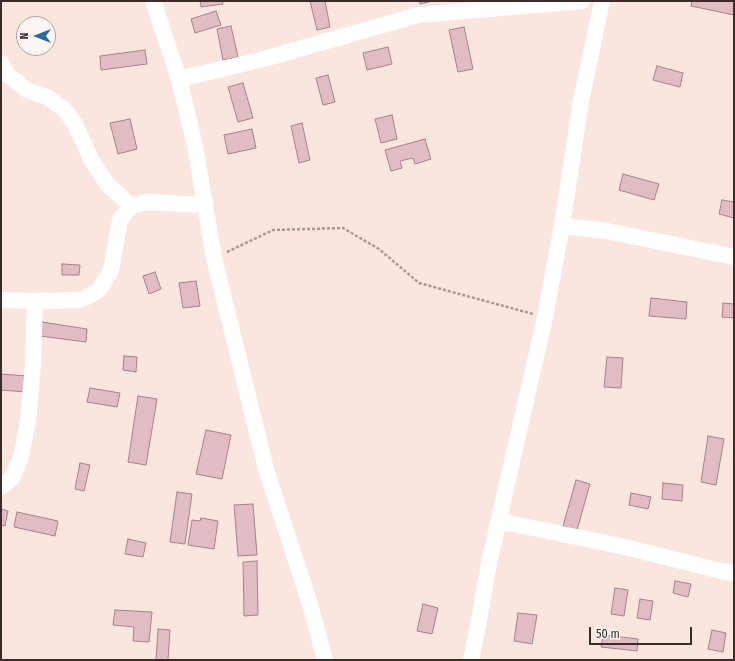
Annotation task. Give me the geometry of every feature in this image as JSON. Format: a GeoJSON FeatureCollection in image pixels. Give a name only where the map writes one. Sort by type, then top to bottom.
{"type":"FeatureCollection","features":[{"type":"Feature","properties":{"kind":"street"},"geometry":{"type":"LineString","coordinates":[[153,1],[179,79],[195,146],[214,258],[266,469],[310,604],[325,660]]}},
{"type":"Feature","properties":{"kind":"street"},"geometry":{"type":"LineString","coordinates":[[179,79],[260,60],[418,15],[582,1]]}},
{"type":"Feature","properties":{"kind":"street"},"geometry":{"type":"LineString","coordinates":[[471,660],[489,563],[545,317],[562,226],[581,101],[602,1]]}},
{"type":"Feature","properties":{"kind":"street"},"geometry":{"type":"LineString","coordinates":[[1,63],[8,75],[27,90],[47,97],[64,109],[75,124],[92,161],[107,184],[130,206]]}},
{"type":"Feature","properties":{"kind":"street"},"geometry":{"type":"LineString","coordinates":[[1,300],[80,300],[89,296],[100,289],[111,270],[120,220],[130,206],[147,202],[206,205]]}},
{"type":"Feature","properties":{"kind":"street"},"geometry":{"type":"LineString","coordinates":[[562,226],[607,231],[734,257]]}},
{"type":"Feature","properties":{"kind":"street"},"geometry":{"type":"LineString","coordinates":[[1,487],[12,478],[21,457],[28,421],[33,364],[35,301]]}},
{"type":"Feature","properties":{"kind":"street"},"geometry":{"type":"LineString","coordinates":[[499,521],[625,547],[734,573]]}},
{"type":"Feature","properties":{"kind":"path"},"geometry":{"type":"LineString","coordinates":[[214,258],[272,230],[343,228],[379,249],[419,283],[545,317]]}},
{"type":"Feature","properties":{"kind":"building"},"geometry":{"type":"Polygon","coordinates":[[[200,1],[222,1],[223,4],[201,7],[200,1]]]}},
{"type":"Feature","properties":{"kind":"building"},"geometry":{"type":"Polygon","coordinates":[[[310,1],[325,1],[330,27],[317,30],[310,1]]]}},
{"type":"Feature","properties":{"kind":"building"},"geometry":{"type":"Polygon","coordinates":[[[419,1],[433,1],[420,4],[419,1]]]}},
{"type":"Feature","properties":{"kind":"building"},"geometry":{"type":"Polygon","coordinates":[[[692,1],[734,1],[734,15],[691,6],[692,1]]]}},
{"type":"Feature","properties":{"kind":"building"},"geometry":{"type":"Polygon","coordinates":[[[216,11],[221,25],[195,33],[191,19],[216,11]]]}},
{"type":"Feature","properties":{"kind":"building"},"geometry":{"type":"Polygon","coordinates":[[[231,26],[238,57],[223,60],[217,29],[231,26]]]}},
{"type":"Feature","properties":{"kind":"building"},"geometry":{"type":"Polygon","coordinates":[[[464,27],[473,69],[458,72],[449,30],[464,27]]]}},
{"type":"Feature","properties":{"kind":"building"},"geometry":{"type":"Polygon","coordinates":[[[388,47],[392,64],[367,70],[363,53],[388,47]]]}},
{"type":"Feature","properties":{"kind":"building"},"geometry":{"type":"Polygon","coordinates":[[[145,50],[147,64],[101,70],[100,56],[145,50]]]}},
{"type":"Feature","properties":{"kind":"building"},"geometry":{"type":"Polygon","coordinates":[[[657,66],[683,73],[680,87],[653,80],[657,66]]]}},
{"type":"Feature","properties":{"kind":"building"},"geometry":{"type":"Polygon","coordinates":[[[328,75],[335,102],[323,105],[316,78],[328,75]]]}},
{"type":"Feature","properties":{"kind":"building"},"geometry":{"type":"Polygon","coordinates":[[[243,83],[253,118],[238,122],[228,87],[243,83]]]}},
{"type":"Feature","properties":{"kind":"building"},"geometry":{"type":"Polygon","coordinates":[[[392,115],[397,139],[381,143],[375,119],[392,115]]]}},
{"type":"Feature","properties":{"kind":"building"},"geometry":{"type":"Polygon","coordinates":[[[130,119],[137,149],[118,154],[110,123],[130,119]]]}},
{"type":"Feature","properties":{"kind":"building"},"geometry":{"type":"Polygon","coordinates":[[[302,123],[310,160],[299,163],[291,126],[302,123]]]}},
{"type":"Feature","properties":{"kind":"building"},"geometry":{"type":"Polygon","coordinates":[[[252,129],[256,148],[228,154],[224,135],[252,129]]]}},
{"type":"Feature","properties":{"kind":"building"},"geometry":{"type":"Polygon","coordinates":[[[425,139],[431,159],[415,164],[413,158],[400,161],[402,168],[391,171],[385,150],[425,139]]]}},
{"type":"Feature","properties":{"kind":"building"},"geometry":{"type":"Polygon","coordinates":[[[623,174],[659,184],[654,200],[619,190],[623,174]]]}},
{"type":"Feature","properties":{"kind":"building"},"geometry":{"type":"Polygon","coordinates":[[[722,200],[734,202],[734,218],[719,214],[722,200]]]}},
{"type":"Feature","properties":{"kind":"building"},"geometry":{"type":"Polygon","coordinates":[[[62,264],[80,265],[79,275],[62,275],[62,264]]]}},
{"type":"Feature","properties":{"kind":"building"},"geometry":{"type":"Polygon","coordinates":[[[155,272],[161,289],[149,294],[143,276],[155,272]]]}},
{"type":"Feature","properties":{"kind":"building"},"geometry":{"type":"Polygon","coordinates":[[[196,281],[200,306],[183,308],[179,283],[196,281]]]}},
{"type":"Feature","properties":{"kind":"building"},"geometry":{"type":"Polygon","coordinates":[[[651,298],[687,302],[686,319],[649,316],[651,298]]]}},
{"type":"Feature","properties":{"kind":"building"},"geometry":{"type":"Polygon","coordinates":[[[723,303],[734,304],[734,318],[722,317],[723,303]]]}},
{"type":"Feature","properties":{"kind":"building"},"geometry":{"type":"Polygon","coordinates":[[[42,322],[87,329],[86,342],[40,336],[42,322]]]}},
{"type":"Feature","properties":{"kind":"building"},"geometry":{"type":"Polygon","coordinates":[[[124,356],[137,357],[136,372],[123,370],[124,356]]]}},
{"type":"Feature","properties":{"kind":"building"},"geometry":{"type":"Polygon","coordinates":[[[607,357],[623,358],[621,388],[604,387],[607,357]]]}},
{"type":"Feature","properties":{"kind":"building"},"geometry":{"type":"Polygon","coordinates":[[[1,374],[27,376],[25,392],[1,390],[1,374]]]}},
{"type":"Feature","properties":{"kind":"building"},"geometry":{"type":"Polygon","coordinates":[[[90,388],[120,393],[117,407],[87,402],[90,388]]]}},
{"type":"Feature","properties":{"kind":"building"},"geometry":{"type":"Polygon","coordinates":[[[138,396],[157,399],[146,465],[128,462],[138,396]]]}},
{"type":"Feature","properties":{"kind":"building"},"geometry":{"type":"Polygon","coordinates":[[[206,430],[231,435],[222,479],[196,474],[206,430]]]}},
{"type":"Feature","properties":{"kind":"building"},"geometry":{"type":"Polygon","coordinates":[[[708,436],[724,439],[716,485],[701,482],[708,436]]]}},
{"type":"Feature","properties":{"kind":"building"},"geometry":{"type":"Polygon","coordinates":[[[80,463],[90,465],[84,491],[75,489],[80,463]]]}},
{"type":"Feature","properties":{"kind":"building"},"geometry":{"type":"Polygon","coordinates":[[[576,480],[590,484],[577,530],[563,526],[576,480]]]}},
{"type":"Feature","properties":{"kind":"building"},"geometry":{"type":"Polygon","coordinates":[[[663,483],[683,485],[682,501],[662,499],[663,483]]]}},
{"type":"Feature","properties":{"kind":"building"},"geometry":{"type":"Polygon","coordinates":[[[177,492],[192,494],[185,544],[170,542],[177,492]]]}},
{"type":"Feature","properties":{"kind":"building"},"geometry":{"type":"Polygon","coordinates":[[[631,493],[651,497],[648,509],[629,505],[631,493]]]}},
{"type":"Feature","properties":{"kind":"building"},"geometry":{"type":"Polygon","coordinates":[[[253,504],[257,555],[238,556],[234,505],[253,504]]]}},
{"type":"Feature","properties":{"kind":"building"},"geometry":{"type":"Polygon","coordinates":[[[1,509],[8,511],[5,526],[1,525],[1,509]]]}},
{"type":"Feature","properties":{"kind":"building"},"geometry":{"type":"Polygon","coordinates":[[[17,512],[58,521],[55,536],[14,527],[17,512]]]}},
{"type":"Feature","properties":{"kind":"building"},"geometry":{"type":"Polygon","coordinates":[[[201,518],[218,521],[214,549],[188,545],[192,520],[200,521],[201,518]]]}},
{"type":"Feature","properties":{"kind":"building"},"geometry":{"type":"Polygon","coordinates":[[[128,539],[146,543],[143,557],[125,554],[128,539]]]}},
{"type":"Feature","properties":{"kind":"building"},"geometry":{"type":"Polygon","coordinates":[[[257,561],[258,615],[244,616],[243,562],[257,561]]]}},
{"type":"Feature","properties":{"kind":"building"},"geometry":{"type":"Polygon","coordinates":[[[675,581],[691,584],[688,597],[673,593],[675,581]]]}},
{"type":"Feature","properties":{"kind":"building"},"geometry":{"type":"Polygon","coordinates":[[[615,588],[628,590],[624,616],[611,614],[615,588]]]}},
{"type":"Feature","properties":{"kind":"building"},"geometry":{"type":"Polygon","coordinates":[[[640,599],[653,601],[650,620],[637,618],[640,599]]]}},
{"type":"Feature","properties":{"kind":"building"},"geometry":{"type":"Polygon","coordinates":[[[423,604],[438,608],[432,634],[417,631],[423,604]]]}},
{"type":"Feature","properties":{"kind":"building"},"geometry":{"type":"Polygon","coordinates":[[[115,610],[152,612],[149,642],[133,641],[134,627],[113,625],[115,610]]]}},
{"type":"Feature","properties":{"kind":"building"},"geometry":{"type":"Polygon","coordinates":[[[518,613],[537,615],[532,644],[514,641],[518,613]]]}},
{"type":"Feature","properties":{"kind":"building"},"geometry":{"type":"Polygon","coordinates":[[[158,629],[170,630],[168,660],[156,660],[158,629]]]}},
{"type":"Feature","properties":{"kind":"building"},"geometry":{"type":"Polygon","coordinates":[[[712,630],[726,633],[723,652],[708,649],[712,630]]]}},
{"type":"Feature","properties":{"kind":"building"},"geometry":{"type":"Polygon","coordinates":[[[603,635],[638,639],[637,651],[601,647],[603,635]]]}}]}
